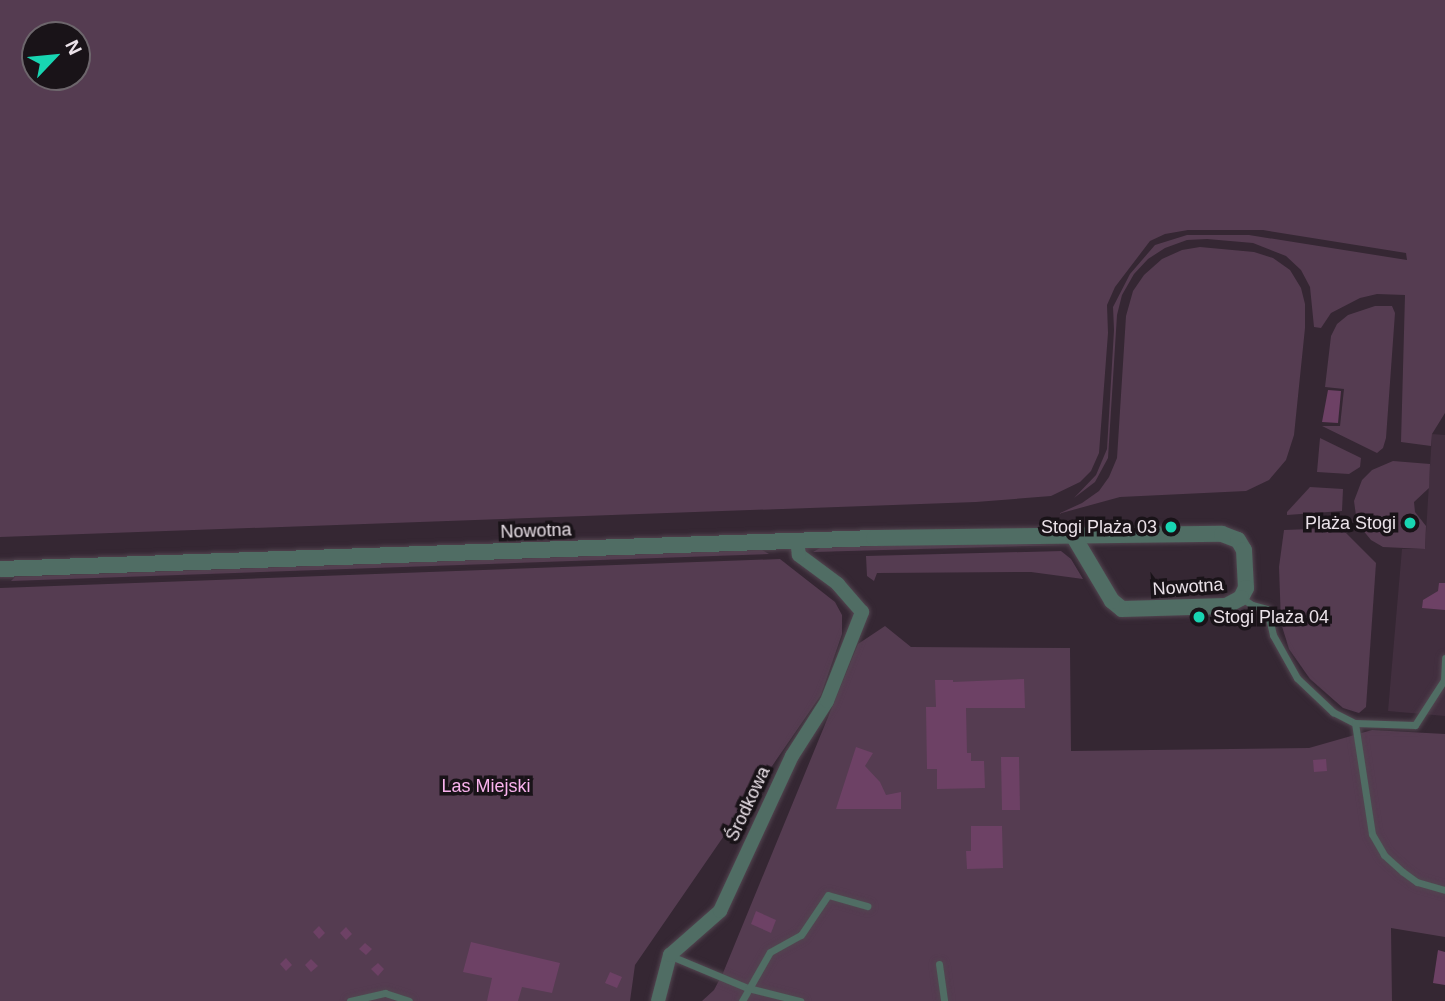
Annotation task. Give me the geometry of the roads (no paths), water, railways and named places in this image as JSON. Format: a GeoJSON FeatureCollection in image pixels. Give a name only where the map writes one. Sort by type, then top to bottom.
{"type":"FeatureCollection","features":[{"type":"Feature","properties":{"kind":"street","name":"Nowotna"},"geometry":{"type":"LineString","coordinates":[[0,569],[1012,535],[1228,535],[1238,540],[1244,550],[1246,588],[1241,598],[1226,606],[1122,608],[1112,601],[1074,537]]}},
{"type":"Feature","properties":{"kind":"street","name":"Środkowa"},"geometry":{"type":"LineString","coordinates":[[670,955],[720,911],[792,756],[827,701],[862,612],[838,584],[799,555],[797,541]]}},
{"type":"Feature","properties":{"kind":"street"},"geometry":{"type":"LineString","coordinates":[[658,1001],[670,955]]}},
{"type":"Feature","properties":{"kind":"lane"},"geometry":{"type":"LineString","coordinates":[[1241,598],[1252,605],[1267,608],[1273,635],[1297,678],[1333,712],[1355,723],[1415,725],[1444,680],[1445,658]]}},
{"type":"Feature","properties":{"kind":"lane"},"geometry":{"type":"LineString","coordinates":[[1355,723],[1372,834],[1384,855],[1403,872],[1417,882],[1445,890]]}},
{"type":"Feature","properties":{"kind":"lane"},"geometry":{"type":"LineString","coordinates":[[742,1001],[770,952],[801,935],[828,895],[867,906]]}},
{"type":"Feature","properties":{"kind":"lane"},"geometry":{"type":"LineString","coordinates":[[670,955],[748,988],[800,1001]]}},
{"type":"Feature","properties":{"kind":"lane"},"geometry":{"type":"LineString","coordinates":[[939,964],[943,1001]]}},
{"type":"Feature","properties":{"kind":"lane"},"geometry":{"type":"LineString","coordinates":[[350,1001],[385,993],[409,1001]]}},
{"type":"Feature","properties":{"kind":"place","name":"Plaża Stogi"},"geometry":{"type":"Point","coordinates":[1410,523]}},
{"type":"Feature","properties":{"kind":"place","name":"Stogi Plaża 03"},"geometry":{"type":"Point","coordinates":[1171,527]}},
{"type":"Feature","properties":{"kind":"place","name":"Stogi Plaża 04"},"geometry":{"type":"Point","coordinates":[1199,617]}},
{"type":"Feature","properties":{"kind":"park label","name":"Las Miejski"},"geometry":{"type":"Point","coordinates":[486,786]}}]}
